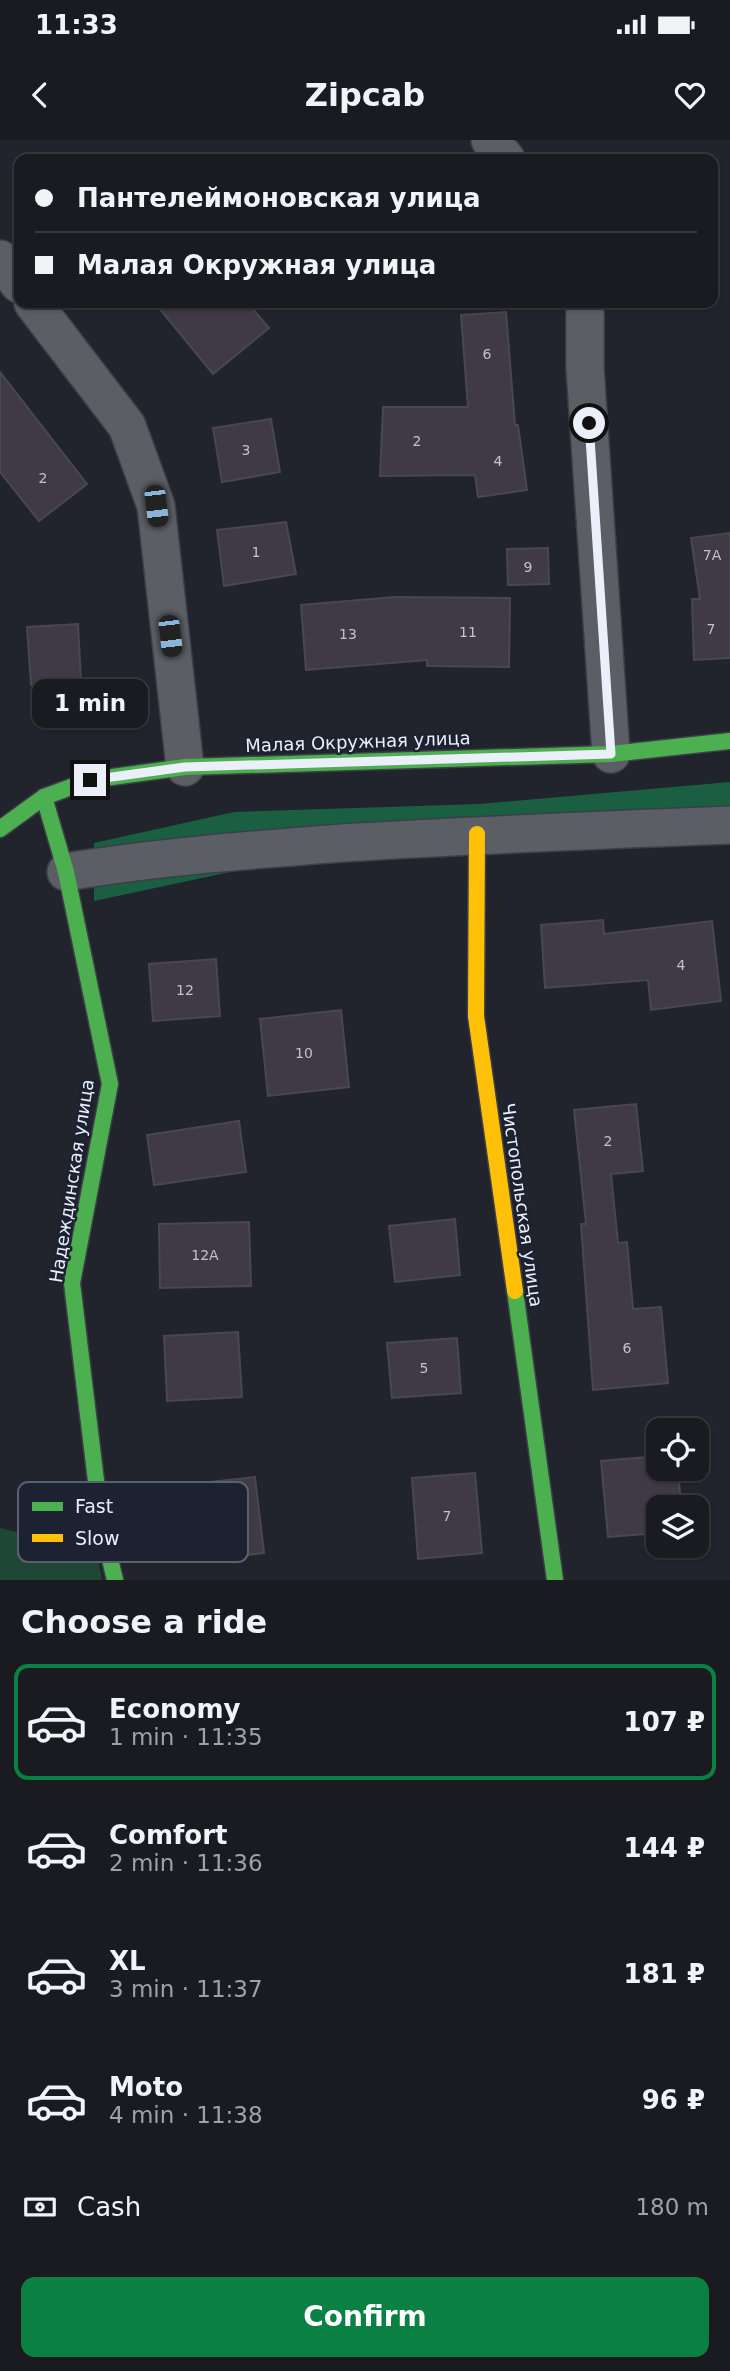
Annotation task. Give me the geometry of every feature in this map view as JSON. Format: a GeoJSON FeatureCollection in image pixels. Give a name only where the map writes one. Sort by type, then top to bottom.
{"type":"FeatureCollection","features":[{"type":"Feature","properties":{"kind":"street"},"geometry":{"type":"LineString","coordinates":[[490,140],[502,154]]}},
{"type":"Feature","properties":{"kind":"street"},"geometry":{"type":"LineString","coordinates":[[0,258],[14,277]]}},
{"type":"Feature","properties":{"kind":"street"},"geometry":{"type":"LineString","coordinates":[[37,308],[127,426],[156,506],[185,767]]}},
{"type":"Feature","properties":{"kind":"street"},"geometry":{"type":"LineString","coordinates":[[585,308],[585,368],[611,754]]}},
{"type":"Feature","properties":{"kind":"street","name":"Малая Окружная улица"},"geometry":{"type":"LineString","coordinates":[[0,829],[44,797],[90,780],[185,767],[611,754],[730,741]]}},
{"type":"Feature","properties":{"kind":"street","name":"Надеждинская улица"},"geometry":{"type":"LineString","coordinates":[[44,797],[66,872],[110,1084],[72,1283],[96,1482]]}},
{"type":"Feature","properties":{"kind":"street"},"geometry":{"type":"LineString","coordinates":[[66,872],[114,864],[266,849],[477,834],[730,825]]}},
{"type":"Feature","properties":{"kind":"street","name":"Чистопольская улица"},"geometry":{"type":"LineString","coordinates":[[477,834],[476,1016],[555,1580]]}},
{"type":"Feature","properties":{"kind":"street","name":"Надеждинская улица"},"geometry":{"type":"LineString","coordinates":[[111,1562],[115,1580]]}},
{"type":"Feature","properties":{"kind":"green space"},"geometry":{"type":"Polygon","coordinates":[[[730,782],[730,840],[286,860],[94,901],[94,843],[234,812],[479,804],[730,782]]]}},
{"type":"Feature","properties":{"kind":"green space"},"geometry":{"type":"Polygon","coordinates":[[[0,1528],[18,1532],[18,1562],[99,1562],[102,1580],[0,1580],[0,1528]]]}},
{"type":"Feature","properties":{"kind":"building"},"geometry":{"type":"Polygon","coordinates":[[[159,308],[252,308],[269,328],[213,374],[159,308]]]}},
{"type":"Feature","properties":{"kind":"building"},"geometry":{"type":"Polygon","coordinates":[[[506,312],[515,425],[518,425],[527,490],[478,497],[475,475],[380,476],[383,407],[468,407],[461,315],[506,312]]]}},
{"type":"Feature","properties":{"kind":"building"},"geometry":{"type":"Polygon","coordinates":[[[0,372],[87,484],[39,521],[0,472],[0,372]]]}},
{"type":"Feature","properties":{"kind":"building"},"geometry":{"type":"Polygon","coordinates":[[[271,419],[280,472],[222,482],[213,428],[271,419]]]}},
{"type":"Feature","properties":{"kind":"building"},"geometry":{"type":"Polygon","coordinates":[[[286,522],[296,574],[224,586],[217,530],[286,522]]]}},
{"type":"Feature","properties":{"kind":"building"},"geometry":{"type":"Polygon","coordinates":[[[730,533],[730,658],[694,660],[692,599],[700,599],[691,538],[730,533]]]}},
{"type":"Feature","properties":{"kind":"building"},"geometry":{"type":"Polygon","coordinates":[[[548,548],[549,584],[508,585],[507,549],[548,548]]]}},
{"type":"Feature","properties":{"kind":"building"},"geometry":{"type":"Polygon","coordinates":[[[395,597],[510,598],[509,667],[427,666],[427,660],[306,670],[301,605],[395,597]]]}},
{"type":"Feature","properties":{"kind":"building"},"geometry":{"type":"Polygon","coordinates":[[[78,624],[81,682],[31,685],[27,627],[78,624]]]}},
{"type":"Feature","properties":{"kind":"building"},"geometry":{"type":"Polygon","coordinates":[[[603,920],[604,934],[712,921],[721,1001],[651,1010],[648,980],[545,988],[541,925],[603,920]]]}},
{"type":"Feature","properties":{"kind":"building"},"geometry":{"type":"Polygon","coordinates":[[[216,959],[220,1016],[153,1021],[149,964],[216,959]]]}},
{"type":"Feature","properties":{"kind":"building"},"geometry":{"type":"Polygon","coordinates":[[[341,1010],[349,1087],[268,1096],[260,1019],[341,1010]]]}},
{"type":"Feature","properties":{"kind":"building"},"geometry":{"type":"Polygon","coordinates":[[[636,1104],[643,1171],[611,1174],[618,1243],[627,1242],[633,1309],[661,1307],[668,1383],[593,1390],[581,1224],[586,1224],[574,1110],[636,1104]]]}},
{"type":"Feature","properties":{"kind":"building"},"geometry":{"type":"Polygon","coordinates":[[[239,1121],[246,1172],[154,1185],[147,1135],[239,1121]]]}},
{"type":"Feature","properties":{"kind":"building"},"geometry":{"type":"Polygon","coordinates":[[[455,1219],[460,1275],[395,1282],[389,1226],[455,1219]]]}},
{"type":"Feature","properties":{"kind":"building"},"geometry":{"type":"Polygon","coordinates":[[[249,1222],[251,1286],[160,1288],[159,1224],[249,1222]]]}},
{"type":"Feature","properties":{"kind":"building"},"geometry":{"type":"Polygon","coordinates":[[[238,1332],[242,1397],[167,1401],[164,1336],[238,1332]]]}},
{"type":"Feature","properties":{"kind":"building"},"geometry":{"type":"Polygon","coordinates":[[[457,1338],[461,1393],[392,1398],[387,1343],[457,1338]]]}},
{"type":"Feature","properties":{"kind":"building"},"geometry":{"type":"Polygon","coordinates":[[[646,1457],[646,1481],[679,1481],[680,1495],[646,1495],[646,1534],[608,1537],[601,1461],[646,1457]]]}},
{"type":"Feature","properties":{"kind":"building"},"geometry":{"type":"Polygon","coordinates":[[[475,1473],[482,1553],[418,1559],[412,1478],[475,1473]]]}},
{"type":"Feature","properties":{"kind":"building"},"geometry":{"type":"Polygon","coordinates":[[[255,1477],[264,1553],[248,1555],[248,1482],[211,1482],[255,1477]]]}},
{"type":"Feature","properties":{"kind":"traffic: fast"},"geometry":{"type":"LineString","coordinates":[[0,829],[44,797],[90,780],[185,767],[611,754],[730,741]]}},
{"type":"Feature","properties":{"kind":"traffic: fast"},"geometry":{"type":"LineString","coordinates":[[44,797],[66,872],[110,1084],[72,1283],[96,1482]]}},
{"type":"Feature","properties":{"kind":"traffic: fast"},"geometry":{"type":"LineString","coordinates":[[515,1291],[555,1580]]}},
{"type":"Feature","properties":{"kind":"traffic: fast"},"geometry":{"type":"LineString","coordinates":[[111,1562],[115,1580]]}},
{"type":"Feature","properties":{"kind":"traffic: slow"},"geometry":{"type":"LineString","coordinates":[[477,834],[476,1016],[515,1291]]}},
{"type":"Feature","properties":{"kind":"route"},"geometry":{"type":"LineString","coordinates":[[90,780],[185,767],[611,754],[589,423]]}}]}
